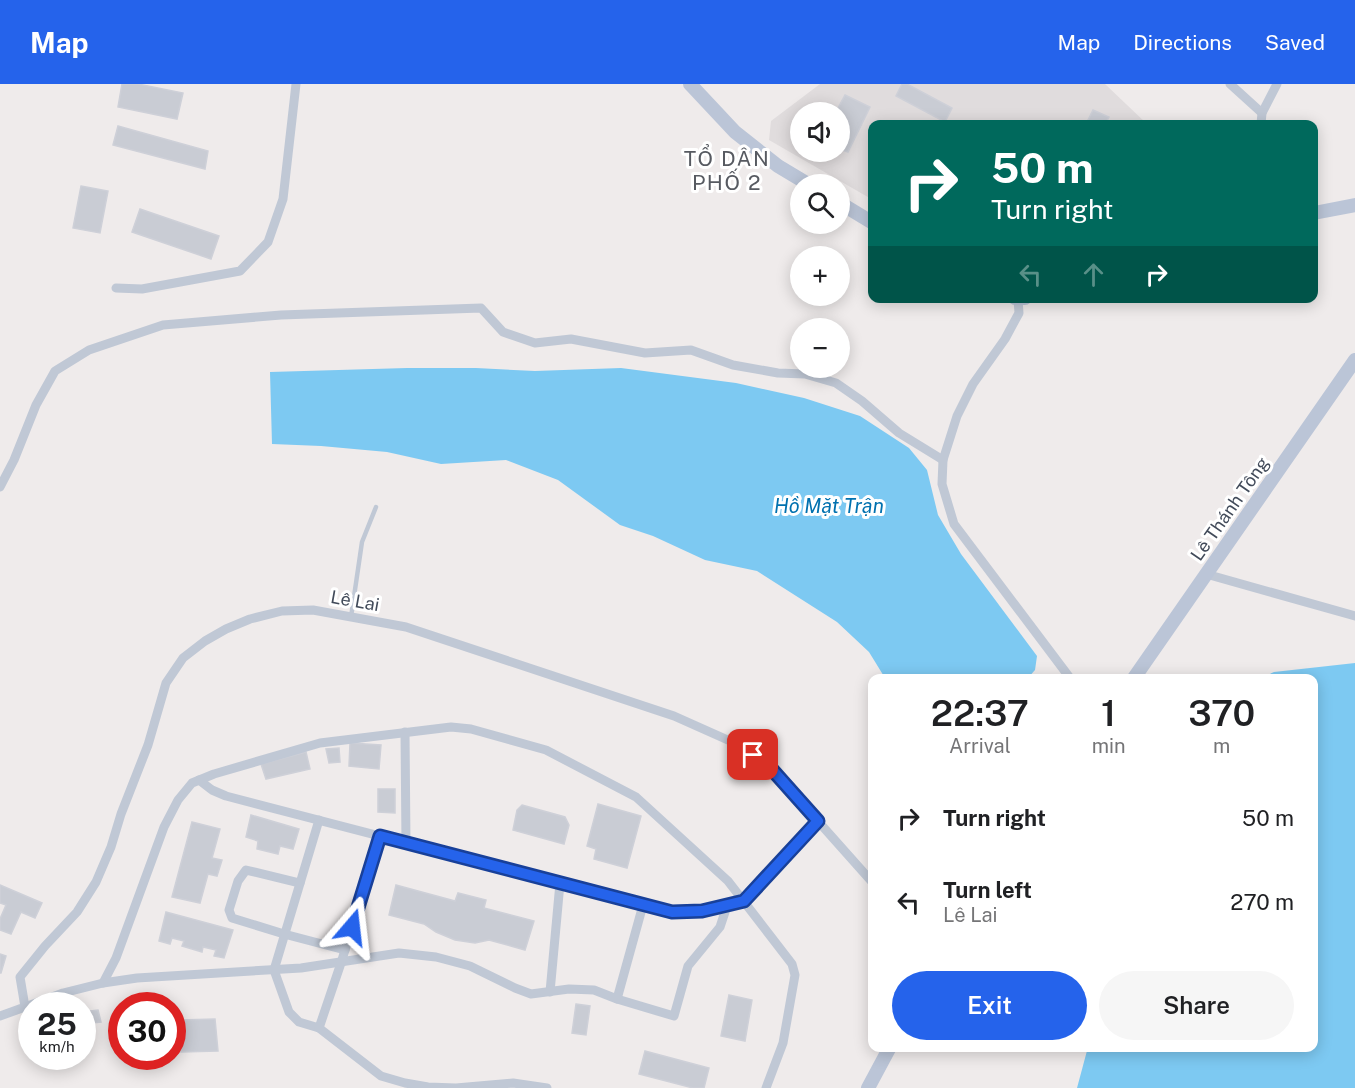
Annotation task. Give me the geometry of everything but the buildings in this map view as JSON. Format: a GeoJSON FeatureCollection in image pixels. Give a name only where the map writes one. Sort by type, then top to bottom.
{"type":"FeatureCollection","features":[{"type":"Feature","properties":{"kind":"street"},"geometry":{"type":"LineString","coordinates":[[116,288],[142,289],[240,271],[268,243],[284,200],[296,84]]}},
{"type":"Feature","properties":{"kind":"street"},"geometry":{"type":"LineString","coordinates":[[690,84],[735,132],[791,174]]}},
{"type":"Feature","properties":{"kind":"street"},"geometry":{"type":"LineString","coordinates":[[1230,84],[1262,113]]}},
{"type":"Feature","properties":{"kind":"street"},"geometry":{"type":"LineString","coordinates":[[1261,120],[1262,113],[1277,84]]}},
{"type":"Feature","properties":{"kind":"street"},"geometry":{"type":"LineString","coordinates":[[1318,212],[1355,205]]}},
{"type":"Feature","properties":{"kind":"street"},"geometry":{"type":"LineString","coordinates":[[850,209],[868,220]]}},
{"type":"Feature","properties":{"kind":"street"},"geometry":{"type":"LineString","coordinates":[[1020,303],[1019,313],[1005,339],[972,384],[957,416],[943,460],[942,484],[954,524],[1067,674]]}},
{"type":"Feature","properties":{"kind":"street"},"geometry":{"type":"LineString","coordinates":[[0,487],[14,460],[36,405],[55,371],[89,350],[163,325],[281,315],[482,308],[503,332],[535,343],[571,339],[645,353],[691,350],[733,365],[778,373],[804,374],[837,383],[899,433],[943,460]]}},
{"type":"Feature","properties":{"kind":"street","name":"Lê Thánh Tông"},"geometry":{"type":"LineString","coordinates":[[1137,674],[1355,360]]}},
{"type":"Feature","properties":{"kind":"street"},"geometry":{"type":"LineString","coordinates":[[1206,574],[1355,616]]}},
{"type":"Feature","properties":{"kind":"street","name":"Lê Lai"},"geometry":{"type":"LineString","coordinates":[[22,992],[20,977],[77,912],[96,882],[148,745],[166,683],[183,658],[226,629],[250,619],[282,611],[313,610],[406,627],[674,716],[739,745],[768,765],[868,877]]}},
{"type":"Feature","properties":{"kind":"street"},"geometry":{"type":"LineString","coordinates":[[103,983],[116,958],[164,827],[178,800],[192,783],[320,743],[451,726],[471,729],[546,750],[636,797],[728,881],[777,943],[794,969],[795,975],[783,1043],[765,1088]]}},
{"type":"Feature","properties":{"kind":"street"},"geometry":{"type":"LineString","coordinates":[[405,732],[406,843]]}},
{"type":"Feature","properties":{"kind":"street"},"geometry":{"type":"LineString","coordinates":[[199,780],[212,790],[226,796],[560,884],[672,912],[685,913],[744,901],[818,821]]}},
{"type":"Feature","properties":{"kind":"street"},"geometry":{"type":"LineString","coordinates":[[319,820],[274,970],[289,1012],[298,1022],[319,1028],[381,1076],[404,1086],[456,1088],[513,1083],[547,1088]]}},
{"type":"Feature","properties":{"kind":"street"},"geometry":{"type":"LineString","coordinates":[[319,1028],[380,836]]}},
{"type":"Feature","properties":{"kind":"street"},"geometry":{"type":"LineString","coordinates":[[300,883],[246,870],[238,881],[229,910],[232,918],[345,950]]}},
{"type":"Feature","properties":{"kind":"street"},"geometry":{"type":"LineString","coordinates":[[550,992],[560,884]]}},
{"type":"Feature","properties":{"kind":"street"},"geometry":{"type":"LineString","coordinates":[[617,999],[644,905]]}},
{"type":"Feature","properties":{"kind":"street"},"geometry":{"type":"LineString","coordinates":[[67,992],[136,978],[274,970],[341,963],[369,956],[415,953],[470,966],[531,994],[569,989],[594,990],[674,1016],[688,966],[720,927],[727,906]]}},
{"type":"Feature","properties":{"kind":"street"},"geometry":{"type":"LineString","coordinates":[[0,1016],[18,1010]]}},
{"type":"Feature","properties":{"kind":"street"},"geometry":{"type":"LineString","coordinates":[[868,1088],[887,1052]]}},
{"type":"Feature","properties":{"kind":"lane"},"geometry":{"type":"LineString","coordinates":[[351,617],[362,542],[376,507]]}},
{"type":"Feature","properties":{"kind":"shaded area"},"geometry":{"type":"Polygon","coordinates":[[[820,84],[1105,84],[1143,120],[868,120],[868,197],[850,187],[850,174],[828,174],[807,162],[850,162],[850,102],[796,102],[820,84]]]}},
{"type":"Feature","properties":{"kind":"shaded area"},"geometry":{"type":"Polygon","coordinates":[[[790,107],[790,152],[769,140],[771,121],[790,107]]]}},
{"type":"Feature","properties":{"kind":"water","name":"Hồ Mặt Trận"},"geometry":{"type":"Polygon","coordinates":[[[407,368],[535,371],[621,368],[736,383],[804,398],[860,416],[909,448],[927,470],[938,515],[961,554],[1037,656],[1035,670],[1032,674],[883,674],[869,652],[837,622],[757,571],[705,560],[653,536],[620,525],[558,480],[506,460],[441,464],[387,452],[272,444],[270,372],[407,368]]]}},
{"type":"Feature","properties":{"kind":"water"},"geometry":{"type":"Polygon","coordinates":[[[1355,663],[1355,1088],[1077,1088],[1087,1052],[1318,1052],[1318,674],[1270,674],[1355,663]]]}},
{"type":"Feature","properties":{"kind":"district","name":"TỔ DÂN PHỐ 2"},"geometry":{"type":"Point","coordinates":[727,171]}},
{"type":"Feature","properties":{"kind":"route"},"geometry":{"type":"LineString","coordinates":[[352,927],[380,836],[672,912],[685,913],[722,908],[744,901],[818,821],[768,765],[753,755]]}}]}
